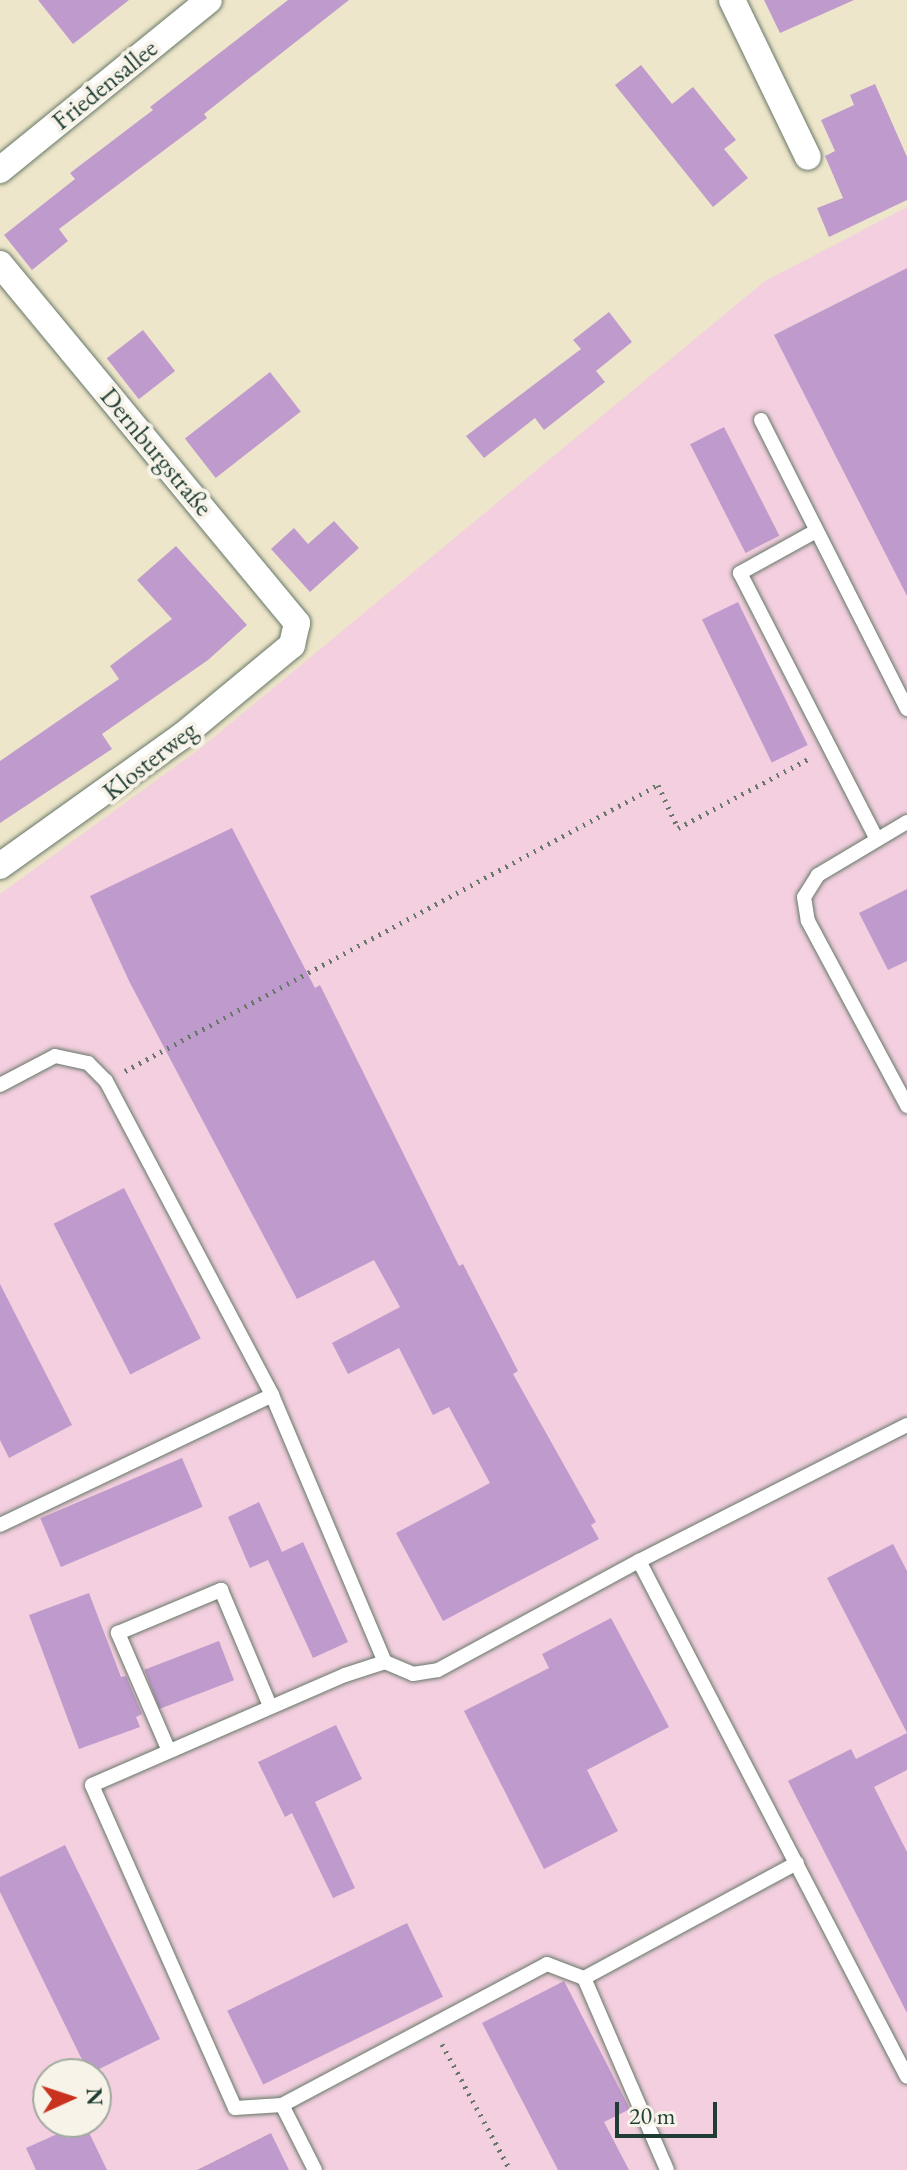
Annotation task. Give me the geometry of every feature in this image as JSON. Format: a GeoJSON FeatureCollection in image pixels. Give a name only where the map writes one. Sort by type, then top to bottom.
{"type":"FeatureCollection","features":[{"type":"Feature","properties":{"kind":"street","name":"Friedensallee"},"geometry":{"type":"LineString","coordinates":[[0,170],[209,0]]}},
{"type":"Feature","properties":{"kind":"street"},"geometry":{"type":"LineString","coordinates":[[732,0],[808,157]]}},
{"type":"Feature","properties":{"kind":"street","name":"Dernburgstraße"},"geometry":{"type":"LineString","coordinates":[[0,264],[297,623],[292,645]]}},
{"type":"Feature","properties":{"kind":"street","name":"Klosterweg"},"geometry":{"type":"LineString","coordinates":[[0,866],[93,804],[292,645]]}},
{"type":"Feature","properties":{"kind":"lane"},"geometry":{"type":"LineString","coordinates":[[761,420],[907,709]]}},
{"type":"Feature","properties":{"kind":"lane"},"geometry":{"type":"LineString","coordinates":[[816,531],[740,573],[876,838]]}},
{"type":"Feature","properties":{"kind":"lane"},"geometry":{"type":"LineString","coordinates":[[907,822],[818,875],[804,897],[808,921],[907,1106]]}},
{"type":"Feature","properties":{"kind":"lane"},"geometry":{"type":"LineString","coordinates":[[0,1085],[55,1056],[88,1063],[106,1081],[272,1395],[385,1662],[413,1674],[438,1670],[639,1561],[907,1425]]}},
{"type":"Feature","properties":{"kind":"lane"},"geometry":{"type":"LineString","coordinates":[[0,1525],[272,1395]]}},
{"type":"Feature","properties":{"kind":"lane"},"geometry":{"type":"LineString","coordinates":[[639,1561],[907,2077]]}},
{"type":"Feature","properties":{"kind":"lane"},"geometry":{"type":"LineString","coordinates":[[169,1751],[118,1633],[221,1590],[270,1706]]}},
{"type":"Feature","properties":{"kind":"lane"},"geometry":{"type":"LineString","coordinates":[[385,1662],[270,1706],[92,1785],[235,2108],[282,2105],[547,1964],[584,1978],[667,2170]]}},
{"type":"Feature","properties":{"kind":"lane"},"geometry":{"type":"LineString","coordinates":[[584,1978],[797,1863]]}},
{"type":"Feature","properties":{"kind":"lane"},"geometry":{"type":"LineString","coordinates":[[282,2105],[315,2170]]}},
{"type":"Feature","properties":{"kind":"path"},"geometry":{"type":"LineString","coordinates":[[106,1081],[658,785],[678,828],[830,747]]}},
{"type":"Feature","properties":{"kind":"path"},"geometry":{"type":"LineString","coordinates":[[432,2027],[510,2170]]}},
{"type":"Feature","properties":{"kind":"shaded area"},"geometry":{"type":"Polygon","coordinates":[[[907,207],[907,2170],[0,2170],[0,894],[202,747],[765,281],[907,207]]]}},
{"type":"Feature","properties":{"kind":"building"},"geometry":{"type":"Polygon","coordinates":[[[38,0],[129,0],[73,44],[38,0]]]}},
{"type":"Feature","properties":{"kind":"building"},"geometry":{"type":"Polygon","coordinates":[[[288,0],[349,0],[204,114],[207,118],[59,229],[68,241],[32,270],[4,235],[75,179],[70,173],[288,0]]]}},
{"type":"Feature","properties":{"kind":"building"},"geometry":{"type":"Polygon","coordinates":[[[764,0],[854,0],[780,33],[764,0]]]}},
{"type":"Feature","properties":{"kind":"building"},"geometry":{"type":"Polygon","coordinates":[[[641,65],[672,104],[693,87],[736,140],[724,149],[748,178],[713,207],[615,85],[641,65]]]}},
{"type":"Feature","properties":{"kind":"building"},"geometry":{"type":"Polygon","coordinates":[[[875,84],[907,157],[907,200],[829,237],[817,208],[843,198],[825,156],[835,151],[821,120],[854,105],[850,95],[875,84]]]}},
{"type":"Feature","properties":{"kind":"building"},"geometry":{"type":"Polygon","coordinates":[[[907,268],[907,596],[774,335],[907,268]]]}},
{"type":"Feature","properties":{"kind":"building"},"geometry":{"type":"Polygon","coordinates":[[[609,312],[632,342],[596,371],[605,382],[544,430],[535,418],[484,458],[466,436],[581,349],[573,340],[609,312]]]}},
{"type":"Feature","properties":{"kind":"building"},"geometry":{"type":"Polygon","coordinates":[[[143,330],[175,371],[139,399],[107,358],[143,330]]]}},
{"type":"Feature","properties":{"kind":"building"},"geometry":{"type":"Polygon","coordinates":[[[270,372],[301,411],[216,478],[185,438],[270,372]]]}},
{"type":"Feature","properties":{"kind":"building"},"geometry":{"type":"Polygon","coordinates":[[[724,427],[779,536],[746,553],[690,444],[724,427]]]}},
{"type":"Feature","properties":{"kind":"building"},"geometry":{"type":"Polygon","coordinates":[[[334,521],[359,548],[310,592],[271,549],[294,528],[308,544],[334,521]]]}},
{"type":"Feature","properties":{"kind":"building"},"geometry":{"type":"Polygon","coordinates":[[[176,546],[247,625],[208,660],[102,734],[112,749],[0,823],[0,761],[119,679],[110,666],[172,619],[137,580],[176,546]]]}},
{"type":"Feature","properties":{"kind":"building"},"geometry":{"type":"Polygon","coordinates":[[[738,602],[808,745],[772,762],[702,620],[738,602]]]}},
{"type":"Feature","properties":{"kind":"building"},"geometry":{"type":"Polygon","coordinates":[[[232,828],[315,988],[320,985],[459,1266],[463,1264],[518,1371],[513,1374],[596,1522],[591,1525],[599,1539],[443,1621],[396,1533],[490,1483],[449,1407],[433,1415],[399,1348],[348,1374],[332,1343],[400,1307],[374,1260],[297,1299],[129,981],[90,896],[232,828]]]}},
{"type":"Feature","properties":{"kind":"building"},"geometry":{"type":"Polygon","coordinates":[[[907,889],[907,961],[888,970],[859,913],[907,889]]]}},
{"type":"Feature","properties":{"kind":"building"},"geometry":{"type":"Polygon","coordinates":[[[124,1188],[201,1339],[130,1374],[54,1224],[124,1188]]]}},
{"type":"Feature","properties":{"kind":"building"},"geometry":{"type":"Polygon","coordinates":[[[0,1284],[72,1425],[9,1458],[0,1440],[0,1284]]]}},
{"type":"Feature","properties":{"kind":"building"},"geometry":{"type":"Polygon","coordinates":[[[182,1458],[203,1507],[61,1567],[40,1518],[182,1458]]]}},
{"type":"Feature","properties":{"kind":"building"},"geometry":{"type":"Polygon","coordinates":[[[259,1502],[282,1552],[303,1542],[348,1642],[313,1658],[268,1560],[250,1568],[228,1517],[259,1502]]]}},
{"type":"Feature","properties":{"kind":"building"},"geometry":{"type":"Polygon","coordinates":[[[893,1544],[907,1571],[907,1733],[827,1578],[893,1544]]]}},
{"type":"Feature","properties":{"kind":"building"},"geometry":{"type":"Polygon","coordinates":[[[89,1593],[121,1677],[126,1676],[142,1714],[136,1717],[140,1727],[79,1749],[29,1615],[89,1593]]]}},
{"type":"Feature","properties":{"kind":"building"},"geometry":{"type":"Polygon","coordinates":[[[611,1618],[669,1727],[587,1770],[618,1831],[544,1869],[464,1711],[549,1668],[542,1654],[611,1618]]]}},
{"type":"Feature","properties":{"kind":"building"},"geometry":{"type":"Polygon","coordinates":[[[219,1641],[234,1680],[159,1709],[144,1670],[219,1641]]]}},
{"type":"Feature","properties":{"kind":"building"},"geometry":{"type":"Polygon","coordinates":[[[336,1725],[362,1779],[315,1802],[355,1888],[333,1898],[292,1813],[285,1817],[258,1762],[336,1725]]]}},
{"type":"Feature","properties":{"kind":"building"},"geometry":{"type":"Polygon","coordinates":[[[907,1733],[907,1770],[874,1787],[907,1852],[907,2013],[788,1781],[851,1749],[856,1759],[907,1733]]]}},
{"type":"Feature","properties":{"kind":"building"},"geometry":{"type":"Polygon","coordinates":[[[65,1845],[160,2039],[112,2063],[112,2058],[81,2058],[0,1892],[0,1877],[65,1845]]]}},
{"type":"Feature","properties":{"kind":"building"},"geometry":{"type":"Polygon","coordinates":[[[407,1923],[443,1997],[263,2084],[227,2011],[407,1923]]]}},
{"type":"Feature","properties":{"kind":"building"},"geometry":{"type":"Polygon","coordinates":[[[564,1981],[630,2109],[604,2122],[629,2170],[558,2170],[482,2023],[564,1981]]]}},
{"type":"Feature","properties":{"kind":"building"},"geometry":{"type":"Polygon","coordinates":[[[271,2133],[289,2170],[197,2170],[271,2133]]]}},
{"type":"Feature","properties":{"kind":"building"},"geometry":{"type":"Polygon","coordinates":[[[48,2138],[92,2138],[107,2170],[36,2170],[26,2148],[48,2138]]]}}]}
